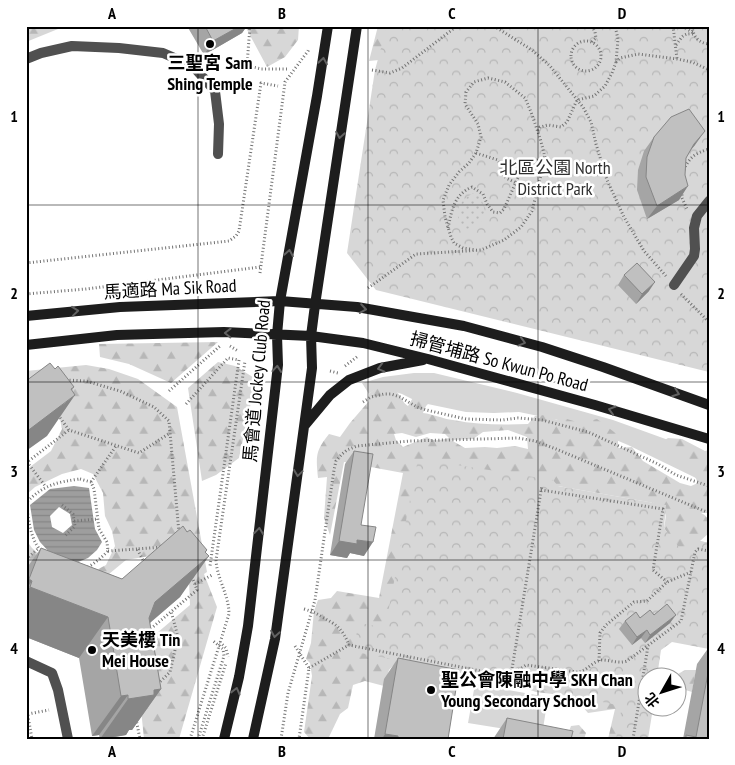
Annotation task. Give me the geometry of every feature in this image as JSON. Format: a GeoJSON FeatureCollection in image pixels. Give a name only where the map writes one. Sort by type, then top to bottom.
{"type":"FeatureCollection","features":[{"type":"Feature","properties":{"kind":"main road","name":"馬會道 Jockey Club Road"},"geometry":{"type":"LineString","coordinates":[[224,739],[239,677],[248,626],[278,365],[277,335],[280,301],[328,26]]}},
{"type":"Feature","properties":{"kind":"main road"},"geometry":{"type":"LineString","coordinates":[[253,739],[275,639],[312,368],[311,336],[314,304],[357,26]]}},
{"type":"Feature","properties":{"kind":"main road","name":"馬適路 Ma Sik Road"},"geometry":{"type":"LineString","coordinates":[[26,316],[120,307],[280,301],[314,304]]}},
{"type":"Feature","properties":{"kind":"main road","name":"掃管埔路 So Kwun Po Road"},"geometry":{"type":"LineString","coordinates":[[314,304],[357,307],[464,326],[542,347],[709,405]]}},
{"type":"Feature","properties":{"kind":"main road"},"geometry":{"type":"LineString","coordinates":[[26,345],[117,335],[224,332],[277,335]]}},
{"type":"Feature","properties":{"kind":"main road","name":"掃管埔路 So Kwun Po Road"},"geometry":{"type":"LineString","coordinates":[[277,335],[311,336],[363,343],[595,405],[709,439]]}},
{"type":"Feature","properties":{"kind":"main road"},"geometry":{"type":"LineString","coordinates":[[305,425],[330,395],[348,380],[380,368],[428,360]]}},
{"type":"Feature","properties":{"kind":"street"},"geometry":{"type":"LineString","coordinates":[[26,59],[41,53],[72,46],[82,46],[163,53],[189,64],[215,91],[219,124],[218,154]]}},
{"type":"Feature","properties":{"kind":"street"},"geometry":{"type":"LineString","coordinates":[[674,285],[694,256],[694,228],[697,216],[709,201]]}},
{"type":"Feature","properties":{"kind":"street"},"geometry":{"type":"LineString","coordinates":[[26,661],[52,672],[58,690],[68,739]]}},
{"type":"Feature","properties":{"kind":"path"},"geometry":{"type":"LineString","coordinates":[[247,66],[250,26]]}},
{"type":"Feature","properties":{"kind":"path"},"geometry":{"type":"LineString","coordinates":[[372,70],[390,73],[402,68],[457,26]]}},
{"type":"Feature","properties":{"kind":"path"},"geometry":{"type":"LineString","coordinates":[[494,26],[532,50],[544,60],[583,107],[591,122],[607,180],[624,216],[644,251],[709,322]]}},
{"type":"Feature","properties":{"kind":"path"},"geometry":{"type":"LineString","coordinates":[[592,26],[596,38],[592,42]]}},
{"type":"Feature","properties":{"kind":"path"},"geometry":{"type":"LineString","coordinates":[[577,100],[594,96],[605,86],[616,62],[618,39],[615,26]]}},
{"type":"Feature","properties":{"kind":"path"},"geometry":{"type":"LineString","coordinates":[[673,26],[677,59]]}},
{"type":"Feature","properties":{"kind":"path"},"geometry":{"type":"LineString","coordinates":[[683,26],[699,41],[709,44]]}},
{"type":"Feature","properties":{"kind":"path"},"geometry":{"type":"LineString","coordinates":[[692,26],[693,34]]}},
{"type":"Feature","properties":{"kind":"path"},"geometry":{"type":"LineString","coordinates":[[676,46],[687,33],[693,34]]}},
{"type":"Feature","properties":{"kind":"path"},"geometry":{"type":"LineString","coordinates":[[582,40],[592,42],[600,49],[601,60],[590,70],[580,70],[571,59],[571,50],[574,45],[582,40]]}},
{"type":"Feature","properties":{"kind":"path"},"geometry":{"type":"LineString","coordinates":[[260,273],[286,82],[308,51],[311,43]]}},
{"type":"Feature","properties":{"kind":"path"},"geometry":{"type":"LineString","coordinates":[[616,62],[620,58],[638,54],[692,62],[709,70]]}},
{"type":"Feature","properties":{"kind":"path"},"geometry":{"type":"LineString","coordinates":[[189,64],[214,57],[261,69],[287,69]]}},
{"type":"Feature","properties":{"kind":"path"},"geometry":{"type":"LineString","coordinates":[[368,288],[416,254],[481,250],[504,240],[521,227],[532,212],[545,157],[538,132],[525,98],[505,82],[488,78],[474,82],[466,92],[465,104],[478,124],[481,137],[476,153],[449,185],[443,200],[448,229],[454,243],[463,248],[476,250]]}},
{"type":"Feature","properties":{"kind":"path"},"geometry":{"type":"LineString","coordinates":[[26,263],[229,242],[239,231],[261,83],[278,86]]}},
{"type":"Feature","properties":{"kind":"path"},"geometry":{"type":"LineString","coordinates":[[538,132],[540,127],[548,125],[561,127],[566,122],[577,100]]}},
{"type":"Feature","properties":{"kind":"path"},"geometry":{"type":"LineString","coordinates":[[476,153],[498,160],[501,165],[501,171],[506,178],[516,183]]}},
{"type":"Feature","properties":{"kind":"path"},"geometry":{"type":"LineString","coordinates":[[448,229],[453,207],[462,191],[472,187],[483,194],[493,212],[500,213],[504,209],[524,168],[545,157]]}},
{"type":"Feature","properties":{"kind":"path"},"geometry":{"type":"LineString","coordinates":[[26,294],[86,289],[260,267]]}},
{"type":"Feature","properties":{"kind":"path"},"geometry":{"type":"LineString","coordinates":[[169,391],[224,343],[238,351]]}},
{"type":"Feature","properties":{"kind":"path"},"geometry":{"type":"LineString","coordinates":[[186,404],[228,358],[239,360],[210,566]]}},
{"type":"Feature","properties":{"kind":"path"},"geometry":{"type":"LineString","coordinates":[[190,739],[229,614],[216,560],[245,361]]}},
{"type":"Feature","properties":{"kind":"path"},"geometry":{"type":"LineString","coordinates":[[58,379],[86,381],[120,392],[154,407],[169,421],[180,536]]}},
{"type":"Feature","properties":{"kind":"path"},"geometry":{"type":"LineString","coordinates":[[363,402],[371,397],[391,394],[417,407],[466,419],[502,420],[518,418],[561,424],[588,432],[658,464],[676,475],[709,486]]}},
{"type":"Feature","properties":{"kind":"path"},"geometry":{"type":"LineString","coordinates":[[57,414],[69,430],[139,453],[170,433]]}},
{"type":"Feature","properties":{"kind":"path"},"geometry":{"type":"LineString","coordinates":[[46,487],[27,462],[69,430]]}},
{"type":"Feature","properties":{"kind":"path"},"geometry":{"type":"LineString","coordinates":[[281,739],[288,693],[315,600],[336,461],[347,450],[357,446],[410,441],[518,438],[535,441],[709,513]]}},
{"type":"Feature","properties":{"kind":"path"},"geometry":{"type":"LineString","coordinates":[[91,482],[116,446]]}},
{"type":"Feature","properties":{"kind":"path"},"geometry":{"type":"LineString","coordinates":[[91,482],[80,479],[59,482],[46,487],[26,503],[33,537],[39,548],[54,565],[70,572],[80,571],[98,561],[108,551],[163,547]]}},
{"type":"Feature","properties":{"kind":"path"},"geometry":{"type":"LineString","coordinates":[[91,482],[94,489],[99,529],[107,542],[108,551]]}},
{"type":"Feature","properties":{"kind":"path"},"geometry":{"type":"LineString","coordinates":[[510,675],[542,485]]}},
{"type":"Feature","properties":{"kind":"path"},"geometry":{"type":"LineString","coordinates":[[541,490],[663,509],[653,570],[667,582]]}},
{"type":"Feature","properties":{"kind":"path"},"geometry":{"type":"LineString","coordinates":[[62,505],[73,514],[75,526],[65,536]]}},
{"type":"Feature","properties":{"kind":"path"},"geometry":{"type":"LineString","coordinates":[[74,521],[98,519]]}},
{"type":"Feature","properties":{"kind":"path"},"geometry":{"type":"LineString","coordinates":[[26,559],[39,548]]}},
{"type":"Feature","properties":{"kind":"path"},"geometry":{"type":"LineString","coordinates":[[137,549],[144,562],[137,568]]}},
{"type":"Feature","properties":{"kind":"path"},"geometry":{"type":"LineString","coordinates":[[309,668],[349,645],[506,676],[526,665],[581,672],[595,662],[602,660],[621,663],[627,661],[681,621],[695,552],[698,549],[709,551]]}},
{"type":"Feature","properties":{"kind":"path"},"geometry":{"type":"LineString","coordinates":[[90,565],[95,572]]}},
{"type":"Feature","properties":{"kind":"path"},"geometry":{"type":"LineString","coordinates":[[599,661],[600,634],[606,625],[634,602],[648,602],[667,582],[691,572]]}},
{"type":"Feature","properties":{"kind":"path"},"geometry":{"type":"LineString","coordinates":[[195,584],[212,575]]}},
{"type":"Feature","properties":{"kind":"path"},"geometry":{"type":"LineString","coordinates":[[146,633],[197,590],[192,576]]}},
{"type":"Feature","properties":{"kind":"path"},"geometry":{"type":"LineString","coordinates":[[304,610],[312,611],[337,625],[349,645]]}},
{"type":"Feature","properties":{"kind":"path"},"geometry":{"type":"LineString","coordinates":[[152,690],[170,672],[178,637],[172,612]]}},
{"type":"Feature","properties":{"kind":"path"},"geometry":{"type":"LineString","coordinates":[[198,739],[224,656],[222,649],[212,640]]}},
{"type":"Feature","properties":{"kind":"path"},"geometry":{"type":"LineString","coordinates":[[202,739],[228,656],[226,648],[220,642]]}},
{"type":"Feature","properties":{"kind":"path"},"geometry":{"type":"LineString","coordinates":[[295,646],[309,668],[299,739]]}},
{"type":"Feature","properties":{"kind":"path"},"geometry":{"type":"LineString","coordinates":[[634,739],[648,646]]}},
{"type":"Feature","properties":{"kind":"path"},"geometry":{"type":"LineString","coordinates":[[147,658],[171,667]]}},
{"type":"Feature","properties":{"kind":"path"},"geometry":{"type":"LineString","coordinates":[[26,704],[32,739]]}},
{"type":"Feature","properties":{"kind":"path"},"geometry":{"type":"LineString","coordinates":[[28,714],[52,709]]}},
{"type":"Feature","properties":{"kind":"path"},"geometry":{"type":"LineString","coordinates":[[136,716],[140,739]]}},
{"type":"Feature","properties":{"kind":"green space"},"geometry":{"type":"Polygon","coordinates":[[[26,26],[153,26],[58,29],[26,42],[26,26]]]}},
{"type":"Feature","properties":{"kind":"green space"},"geometry":{"type":"Polygon","coordinates":[[[245,26],[299,26],[298,40],[285,57],[267,67],[245,26]]]}},
{"type":"Feature","properties":{"kind":"green space"},"geometry":{"type":"Polygon","coordinates":[[[378,26],[434,26],[389,59],[369,61],[378,26]]]}},
{"type":"Feature","properties":{"kind":"green space","name":"北區公園 North District Park"},"geometry":{"type":"Polygon","coordinates":[[[387,26],[709,26],[709,372],[376,290],[347,253],[375,70],[387,26]]]}},
{"type":"Feature","properties":{"kind":"green space"},"geometry":{"type":"Polygon","coordinates":[[[476,192],[483,204],[485,218],[472,228],[461,228],[458,218],[460,205],[465,199],[476,192]]]}},
{"type":"Feature","properties":{"kind":"green space"},"geometry":{"type":"Polygon","coordinates":[[[218,342],[171,383],[129,364],[100,357],[99,344],[218,342]]]}},
{"type":"Feature","properties":{"kind":"green space"},"geometry":{"type":"Polygon","coordinates":[[[218,362],[235,366],[256,379],[239,458],[216,475],[202,481],[188,388],[218,362]]]}},
{"type":"Feature","properties":{"kind":"green space"},"geometry":{"type":"Polygon","coordinates":[[[86,365],[109,369],[138,379],[177,407],[207,572],[204,574],[217,607],[179,739],[144,739],[136,660],[157,633],[190,605],[189,582],[162,560],[150,556],[126,560],[109,574],[88,579],[83,593],[34,572],[26,571],[26,540],[32,548],[56,569],[81,578],[106,565],[115,546],[112,531],[105,516],[103,493],[93,474],[81,469],[62,474],[35,487],[26,495],[26,470],[51,451],[62,429],[53,385],[26,392],[26,371],[86,365]]]}},
{"type":"Feature","properties":{"kind":"green space"},"geometry":{"type":"Polygon","coordinates":[[[414,373],[434,373],[517,393],[613,420],[707,454],[696,478],[628,445],[563,421],[519,412],[466,412],[418,402],[389,390],[374,390],[369,394],[362,383],[383,377],[414,373]]]}},
{"type":"Feature","properties":{"kind":"green space"},"geometry":{"type":"Polygon","coordinates":[[[377,387],[390,388],[398,393],[408,406],[414,396],[425,394],[430,402],[423,413],[472,423],[528,424],[535,416],[545,415],[557,420],[567,419],[580,423],[597,419],[618,435],[618,448],[632,447],[643,461],[680,483],[691,486],[698,483],[682,456],[668,451],[662,442],[668,438],[682,439],[705,451],[709,450],[709,513],[701,513],[709,524],[709,533],[700,541],[709,543],[709,593],[664,528],[665,513],[654,503],[558,486],[389,670],[384,686],[365,681],[353,685],[348,708],[340,714],[329,737],[326,739],[310,739],[304,732],[312,676],[310,663],[306,659],[311,643],[314,611],[318,600],[331,598],[337,591],[379,598],[403,473],[344,462],[330,535],[324,518],[327,477],[318,478],[319,450],[329,434],[340,437],[369,401],[369,394],[377,387]],[[508,430],[483,432],[473,439],[451,440],[465,448],[515,446],[528,449],[527,437],[508,430]],[[402,433],[394,434],[396,440],[403,447],[427,437],[435,440],[449,438],[445,434],[430,433],[416,437],[402,433]]]}},
{"type":"Feature","properties":{"kind":"green space"},"geometry":{"type":"Polygon","coordinates":[[[418,459],[553,480],[558,486],[666,505],[664,528],[685,555],[700,541],[709,543],[709,649],[672,642],[661,650],[658,668],[638,668],[638,718],[651,718],[648,739],[616,739],[622,706],[351,651],[360,623],[385,628],[418,459]]]}},
{"type":"Feature","properties":{"kind":"green space"},"geometry":{"type":"Polygon","coordinates":[[[688,670],[696,670],[692,692],[688,691],[688,670]]]}},
{"type":"Feature","properties":{"kind":"green space"},"geometry":{"type":"Polygon","coordinates":[[[475,684],[548,697],[542,735],[468,723],[475,684]]]}},
{"type":"Feature","properties":{"kind":"green space"},"geometry":{"type":"Polygon","coordinates":[[[516,685],[626,699],[626,739],[608,739],[615,709],[588,713],[577,697],[536,692],[516,685]]]}},
{"type":"Feature","properties":{"kind":"green space"},"geometry":{"type":"Polygon","coordinates":[[[579,725],[586,733],[584,739],[566,739],[571,726],[579,725]]]}},
{"type":"Feature","properties":{"kind":"shaded area"},"geometry":{"type":"Polygon","coordinates":[[[74,486],[89,488],[95,529],[102,542],[97,550],[88,558],[78,562],[51,554],[40,542],[34,530],[30,505],[50,489],[74,486]],[[59,507],[50,516],[52,527],[63,533],[72,525],[70,514],[59,507]]]}},
{"type":"Feature","properties":{"kind":"building"},"geometry":{"type":"Polygon","coordinates":[[[205,26],[240,26],[213,41],[205,26]]]}},
{"type":"Feature","properties":{"kind":"building"},"geometry":{"type":"Polygon","coordinates":[[[689,109],[705,131],[694,144],[686,158],[685,175],[688,186],[657,206],[646,177],[647,157],[654,137],[671,117],[689,109]]]}},
{"type":"Feature","properties":{"kind":"building"},"geometry":{"type":"Polygon","coordinates":[[[637,263],[655,282],[642,294],[624,275],[637,263]]]}},
{"type":"Feature","properties":{"kind":"building"},"geometry":{"type":"Polygon","coordinates":[[[50,363],[55,369],[58,366],[74,387],[71,389],[75,395],[26,432],[26,381],[50,363]]]}},
{"type":"Feature","properties":{"kind":"building"},"geometry":{"type":"Polygon","coordinates":[[[354,451],[373,454],[361,525],[376,527],[373,542],[357,540],[357,544],[339,541],[354,451]]]}},
{"type":"Feature","properties":{"kind":"building"},"geometry":{"type":"Polygon","coordinates":[[[183,526],[187,532],[190,530],[207,550],[205,552],[209,556],[155,602],[149,618],[161,689],[154,690],[154,695],[128,699],[128,695],[121,696],[108,617],[30,587],[32,581],[29,579],[41,548],[122,579],[183,526]]]}},
{"type":"Feature","properties":{"kind":"building"},"geometry":{"type":"Polygon","coordinates":[[[667,604],[676,615],[650,635],[647,630],[637,637],[625,621],[636,612],[640,618],[650,610],[654,615],[667,604]]]}},
{"type":"Feature","properties":{"kind":"building"},"geometry":{"type":"Polygon","coordinates":[[[398,658],[459,670],[448,739],[398,739],[398,736],[385,734],[398,658]]]}},
{"type":"Feature","properties":{"kind":"building"},"geometry":{"type":"Polygon","coordinates":[[[709,668],[709,739],[686,739],[686,735],[696,737],[709,668]]]}},
{"type":"Feature","properties":{"kind":"building"},"geometry":{"type":"Polygon","coordinates":[[[507,718],[573,731],[571,739],[503,739],[507,718]]]}},
{"type":"Feature","properties":{"kind":"place","name":"三聖宮 Sam Shing Temple"},"geometry":{"type":"Point","coordinates":[210,44]}},
{"type":"Feature","properties":{"kind":"place","name":"天美樓 Tin Mei House"},"geometry":{"type":"Point","coordinates":[92,650]}},
{"type":"Feature","properties":{"kind":"place","name":"聖公會陳融中學 SKH Chan Young Secondary School"},"geometry":{"type":"Point","coordinates":[431,690]}}]}
